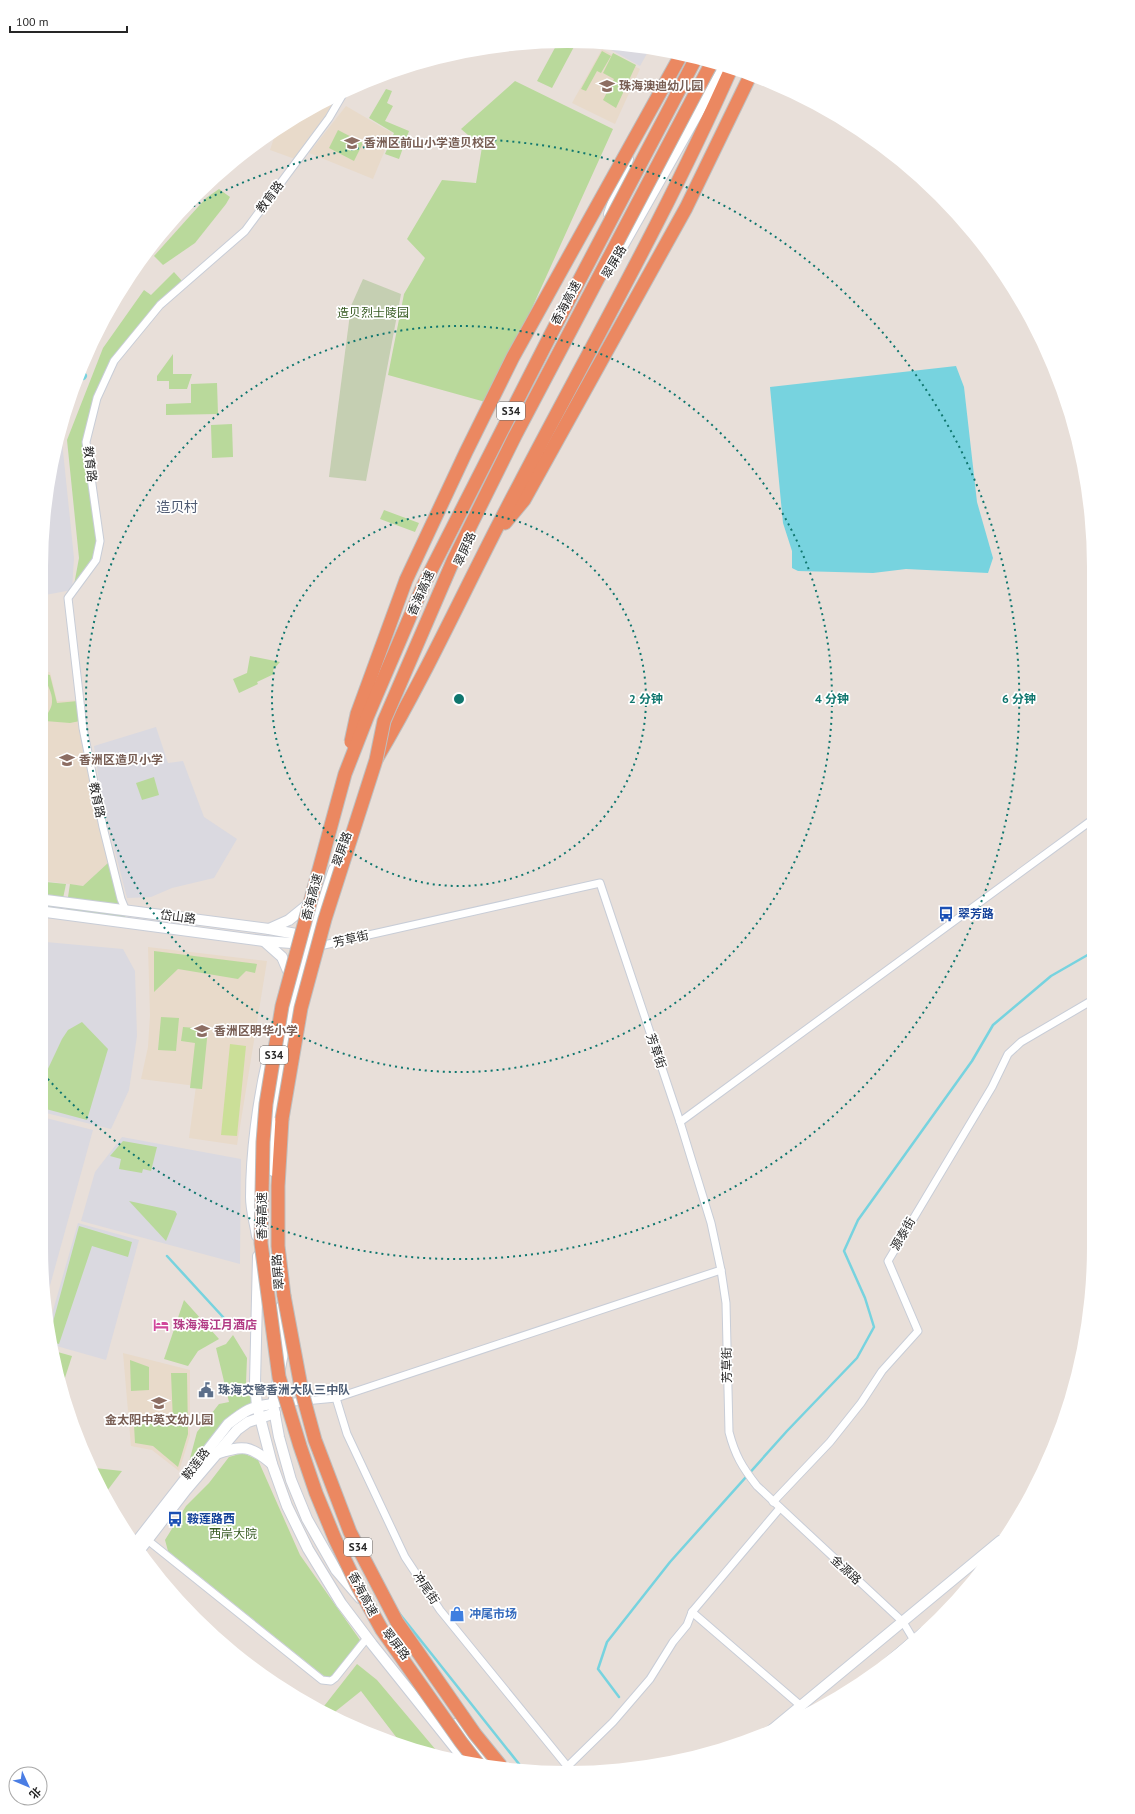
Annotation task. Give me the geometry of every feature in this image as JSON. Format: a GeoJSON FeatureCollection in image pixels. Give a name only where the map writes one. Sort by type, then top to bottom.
{"type":"FeatureCollection","features":[{"type":"Feature","properties":{"kind":"highway"},"geometry":{"type":"LineString","coordinates":[[644,114],[672,59]]}},
{"type":"Feature","properties":{"kind":"highway"},"geometry":{"type":"LineString","coordinates":[[345,774],[357,714],[406,580],[466,452],[513,357],[678,60]]}},
{"type":"Feature","properties":{"kind":"highway","name":"香海高速"},"geometry":{"type":"LineString","coordinates":[[473,1757],[382,1630],[357,1585],[335,1539],[316,1493],[300,1446],[279,1377],[261,1243],[263,1142],[266,1104],[282,1006],[345,774],[423,586],[550,336],[693,64]]}},
{"type":"Feature","properties":{"kind":"highway","name":"香海高速"},"geometry":{"type":"LineString","coordinates":[[497,1762],[475,1734],[397,1622],[350,1532],[315,1440],[302,1392],[284,1296],[278,1246],[278,1186],[282,1119],[301,1008],[325,919],[376,760],[384,721],[453,561],[515,436],[709,68]]}},
{"type":"Feature","properties":{"kind":"highway"},"geometry":{"type":"LineString","coordinates":[[376,760],[403,714],[486,546],[626,284],[708,121],[728,74]]}},
{"type":"Feature","properties":{"kind":"highway"},"geometry":{"type":"LineString","coordinates":[[486,546],[524,500],[686,208],[748,81]]}},
{"type":"Feature","properties":{"kind":"main road","name":"翠屏路"},"geometry":{"type":"LineString","coordinates":[[460,1755],[341,1603],[295,1526],[272,1464],[257,1406],[255,1383],[259,1247],[251,1198],[253,1158],[262,1082],[295,939],[346,781],[382,688],[450,532],[508,412],[688,63]]}},
{"type":"Feature","properties":{"kind":"main road","name":"翠屏路"},"geometry":{"type":"LineString","coordinates":[[484,1759],[392,1638],[336,1570],[307,1519],[291,1480],[278,1437],[274,1408],[284,1348],[276,1245],[272,1143],[280,1078],[293,1009],[310,940],[367,776],[468,541],[546,382],[721,72]]}},
{"type":"Feature","properties":{"kind":"main road"},"geometry":{"type":"LineString","coordinates":[[607,220],[644,114]]}},
{"type":"Feature","properties":{"kind":"main road","name":"岱山路"},"geometry":{"type":"LineString","coordinates":[[48,900],[269,929],[295,939]]}},
{"type":"Feature","properties":{"kind":"main road"},"geometry":{"type":"LineString","coordinates":[[269,929],[289,920],[305,907]]}},
{"type":"Feature","properties":{"kind":"main road","name":"岱山路"},"geometry":{"type":"LineString","coordinates":[[48,912],[264,941],[295,939],[310,940]]}},
{"type":"Feature","properties":{"kind":"main road"},"geometry":{"type":"LineString","coordinates":[[264,941],[282,957],[288,971]]}},
{"type":"Feature","properties":{"kind":"main road","name":"鞍莲路"},"geometry":{"type":"LineString","coordinates":[[142,1544],[145,1537],[228,1424],[246,1410],[257,1406],[274,1408]]}},
{"type":"Feature","properties":{"kind":"main road","name":"鞍莲路"},"geometry":{"type":"LineString","coordinates":[[140,1541],[145,1537],[237,1430],[248,1422],[260,1418],[274,1408]]}},
{"type":"Feature","properties":{"kind":"main road"},"geometry":{"type":"LineString","coordinates":[[215,1455],[233,1448],[251,1449],[272,1464]]}},
{"type":"Feature","properties":{"kind":"main road"},"geometry":{"type":"LineString","coordinates":[[295,1526],[307,1519]]}},
{"type":"Feature","properties":{"kind":"main road"},"geometry":{"type":"LineString","coordinates":[[790,1715],[988,1551]]}},
{"type":"Feature","properties":{"kind":"street","name":"教育路"},"geometry":{"type":"LineString","coordinates":[[126,911],[117,885],[92,780],[83,728],[68,598],[96,560],[100,541],[86,442],[97,398],[114,361],[160,305],[245,231],[329,118],[338,102]]}},
{"type":"Feature","properties":{"kind":"street"},"geometry":{"type":"LineString","coordinates":[[680,1122],[1087,824]]}},
{"type":"Feature","properties":{"kind":"street","name":"芳草街"},"geometry":{"type":"LineString","coordinates":[[310,940],[324,945],[600,883],[680,1122],[711,1222],[722,1270],[726,1303],[729,1432],[734,1452],[744,1471],[773,1502]]}},
{"type":"Feature","properties":{"kind":"street","name":"源泰街"},"geometry":{"type":"LineString","coordinates":[[773,1502],[830,1442],[861,1403],[882,1371],[918,1331],[888,1261],[992,1087],[1008,1054],[1020,1042],[1087,1003]]}},
{"type":"Feature","properties":{"kind":"street"},"geometry":{"type":"LineString","coordinates":[[274,1408],[336,1398],[722,1270]]}},
{"type":"Feature","properties":{"kind":"street","name":"冲尾街"},"geometry":{"type":"LineString","coordinates":[[336,1398],[347,1434],[405,1557],[440,1610],[567,1766]]}},
{"type":"Feature","properties":{"kind":"street","name":"金源路"},"geometry":{"type":"LineString","coordinates":[[773,1502],[903,1622],[911,1636]]}},
{"type":"Feature","properties":{"kind":"street"},"geometry":{"type":"LineString","coordinates":[[574,1766],[614,1722],[650,1679],[673,1642],[687,1625],[692,1612],[780,1508]]}},
{"type":"Feature","properties":{"kind":"street"},"geometry":{"type":"LineString","coordinates":[[145,1537],[322,1680],[331,1681],[335,1678],[368,1638]]}},
{"type":"Feature","properties":{"kind":"street"},"geometry":{"type":"LineString","coordinates":[[692,1612],[801,1706]]}},
{"type":"Feature","properties":{"kind":"shaded area","name":"珠海澳迪幼儿园"},"geometry":{"type":"Polygon","coordinates":[[[602,49],[640,69],[615,124],[572,103],[602,49]]]}},
{"type":"Feature","properties":{"kind":"shaded area"},"geometry":{"type":"Polygon","coordinates":[[[611,50],[647,54],[640,66],[611,50]]]}},
{"type":"Feature","properties":{"kind":"shaded area"},"geometry":{"type":"Polygon","coordinates":[[[333,105],[295,159],[270,150],[273,140],[308,118],[333,105]]]}},
{"type":"Feature","properties":{"kind":"shaded area","name":"香洲区前山小学造贝校区"},"geometry":{"type":"Polygon","coordinates":[[[346,106],[392,133],[373,179],[309,153],[346,106]]]}},
{"type":"Feature","properties":{"kind":"shaded area"},"geometry":{"type":"Polygon","coordinates":[[[63,447],[74,558],[72,590],[48,594],[49,534],[52,500],[63,447]]]}},
{"type":"Feature","properties":{"kind":"shaded area","name":"香洲区造贝小学"},"geometry":{"type":"Polygon","coordinates":[[[48,672],[50,672],[57,701],[80,700],[111,860],[83,886],[48,881],[48,672]]]}},
{"type":"Feature","properties":{"kind":"shaded area"},"geometry":{"type":"Polygon","coordinates":[[[156,727],[168,763],[183,761],[204,817],[237,839],[214,878],[172,888],[151,897],[127,898],[101,796],[94,746],[156,727]]]}},
{"type":"Feature","properties":{"kind":"shaded area"},"geometry":{"type":"Polygon","coordinates":[[[48,942],[123,949],[135,971],[137,1036],[129,1090],[111,1129],[48,1113],[48,942]]]}},
{"type":"Feature","properties":{"kind":"shaded area","name":"香洲区明华小学"},"geometry":{"type":"Polygon","coordinates":[[[148,947],[267,961],[237,1145],[189,1138],[196,1086],[141,1079],[148,1047],[150,1015],[148,947]]]}},
{"type":"Feature","properties":{"kind":"shaded area"},"geometry":{"type":"Polygon","coordinates":[[[48,1119],[93,1130],[50,1287],[48,1246],[48,1119]]]}},
{"type":"Feature","properties":{"kind":"shaded area"},"geometry":{"type":"Polygon","coordinates":[[[122,1137],[241,1159],[240,1264],[81,1221],[95,1172],[122,1137]]]}},
{"type":"Feature","properties":{"kind":"shaded area"},"geometry":{"type":"Polygon","coordinates":[[[78,1223],[139,1240],[106,1360],[58,1346],[52,1314],[78,1223]]]}},
{"type":"Feature","properties":{"kind":"shaded area","name":"金太阳中英文幼儿园"},"geometry":{"type":"Polygon","coordinates":[[[123,1353],[190,1370],[190,1436],[179,1471],[152,1450],[131,1446],[123,1353]]]}},
{"type":"Feature","properties":{"kind":"green space"},"geometry":{"type":"Polygon","coordinates":[[[555,48],[573,48],[552,88],[537,81],[555,48]]]}},
{"type":"Feature","properties":{"kind":"green space"},"geometry":{"type":"Polygon","coordinates":[[[602,51],[611,56],[601,73],[597,71],[586,91],[581,89],[602,51]]]}},
{"type":"Feature","properties":{"kind":"green space"},"geometry":{"type":"Polygon","coordinates":[[[613,53],[636,65],[616,108],[603,100],[614,79],[603,73],[613,53]]]}},
{"type":"Feature","properties":{"kind":"green space"},"geometry":{"type":"Polygon","coordinates":[[[515,81],[613,129],[489,403],[388,375],[404,294],[425,258],[407,239],[442,180],[476,183],[482,147],[461,129],[515,81]]]}},
{"type":"Feature","properties":{"kind":"green space"},"geometry":{"type":"Polygon","coordinates":[[[386,89],[392,91],[387,103],[393,106],[385,121],[409,131],[399,159],[385,154],[394,133],[369,118],[386,89]]]}},
{"type":"Feature","properties":{"kind":"green space"},"geometry":{"type":"Polygon","coordinates":[[[338,130],[363,143],[354,161],[329,148],[338,130]]]}},
{"type":"Feature","properties":{"kind":"green space"},"geometry":{"type":"Polygon","coordinates":[[[219,189],[230,197],[226,204],[195,243],[163,265],[154,256],[206,198],[219,189]]]}},
{"type":"Feature","properties":{"kind":"green space"},"geometry":{"type":"Polygon","coordinates":[[[174,272],[182,281],[158,302],[114,358],[84,442],[97,542],[94,558],[74,585],[79,558],[67,440],[103,348],[144,290],[151,295],[174,272]]]}},
{"type":"Feature","properties":{"kind":"green space","name":"造贝烈士陵园"},"geometry":{"type":"Polygon","coordinates":[[[363,279],[401,294],[366,481],[329,477],[351,306],[363,279]]]}},
{"type":"Feature","properties":{"kind":"green space"},"geometry":{"type":"Polygon","coordinates":[[[173,354],[173,374],[192,374],[187,389],[169,389],[169,381],[157,381],[157,376],[173,354]]]}},
{"type":"Feature","properties":{"kind":"green space"},"geometry":{"type":"Polygon","coordinates":[[[217,383],[218,414],[166,415],[166,404],[191,403],[191,384],[217,383]]]}},
{"type":"Feature","properties":{"kind":"green space"},"geometry":{"type":"Polygon","coordinates":[[[232,424],[233,457],[212,458],[211,425],[232,424]]]}},
{"type":"Feature","properties":{"kind":"green space"},"geometry":{"type":"Polygon","coordinates":[[[384,510],[419,523],[415,532],[380,519],[384,510]]]}},
{"type":"Feature","properties":{"kind":"green space"},"geometry":{"type":"Polygon","coordinates":[[[250,656],[280,662],[273,670],[274,674],[239,693],[233,679],[247,673],[250,656]]]}},
{"type":"Feature","properties":{"kind":"green space"},"geometry":{"type":"Polygon","coordinates":[[[48,675],[50,675],[57,703],[78,701],[80,721],[70,723],[48,721],[48,714],[52,702],[48,686],[48,675]]]}},
{"type":"Feature","properties":{"kind":"green space"},"geometry":{"type":"Polygon","coordinates":[[[154,777],[159,795],[142,800],[136,783],[154,777]]]}},
{"type":"Feature","properties":{"kind":"green space"},"geometry":{"type":"Polygon","coordinates":[[[109,862],[126,919],[66,910],[70,884],[83,886],[109,862]]]}},
{"type":"Feature","properties":{"kind":"green space"},"geometry":{"type":"Polygon","coordinates":[[[48,882],[66,884],[61,908],[48,906],[48,882]]]}},
{"type":"Feature","properties":{"kind":"green space"},"geometry":{"type":"Polygon","coordinates":[[[154,951],[257,964],[255,973],[246,971],[238,979],[178,969],[154,992],[154,951]]]}},
{"type":"Feature","properties":{"kind":"green space"},"geometry":{"type":"Polygon","coordinates":[[[161,1017],[179,1018],[176,1051],[158,1050],[161,1017]]]}},
{"type":"Feature","properties":{"kind":"green space"},"geometry":{"type":"Polygon","coordinates":[[[82,1022],[108,1049],[87,1120],[48,1110],[48,1069],[62,1039],[68,1030],[82,1022]]]}},
{"type":"Feature","properties":{"kind":"green space"},"geometry":{"type":"Polygon","coordinates":[[[183,1027],[208,1029],[202,1089],[190,1088],[195,1043],[181,1041],[183,1027]]]}},
{"type":"Feature","properties":{"kind":"green space"},"geometry":{"type":"Polygon","coordinates":[[[230,1044],[246,1046],[237,1136],[221,1135],[230,1044]]]}},
{"type":"Feature","properties":{"kind":"green space"},"geometry":{"type":"Polygon","coordinates":[[[123,1141],[157,1147],[151,1171],[143,1169],[142,1173],[119,1169],[121,1159],[110,1156],[123,1141]]]}},
{"type":"Feature","properties":{"kind":"green space"},"geometry":{"type":"Polygon","coordinates":[[[129,1201],[175,1211],[177,1214],[166,1241],[129,1201]]]}},
{"type":"Feature","properties":{"kind":"green space"},"geometry":{"type":"Polygon","coordinates":[[[79,1226],[132,1242],[128,1257],[92,1246],[59,1344],[57,1343],[53,1321],[79,1226]]]}},
{"type":"Feature","properties":{"kind":"green space"},"geometry":{"type":"Polygon","coordinates":[[[184,1300],[219,1339],[198,1351],[188,1366],[164,1359],[184,1300]]]}},
{"type":"Feature","properties":{"kind":"green space"},"geometry":{"type":"Polygon","coordinates":[[[233,1335],[247,1358],[246,1383],[255,1408],[238,1417],[184,1481],[197,1432],[219,1404],[229,1402],[216,1348],[226,1344],[233,1335]]]}},
{"type":"Feature","properties":{"kind":"green space"},"geometry":{"type":"Polygon","coordinates":[[[59,1352],[72,1356],[65,1377],[59,1352]]]}},
{"type":"Feature","properties":{"kind":"green space"},"geometry":{"type":"Polygon","coordinates":[[[130,1360],[149,1367],[149,1390],[131,1391],[130,1360]]]}},
{"type":"Feature","properties":{"kind":"green space"},"geometry":{"type":"Polygon","coordinates":[[[171,1373],[187,1373],[188,1434],[178,1467],[153,1446],[135,1443],[134,1425],[173,1422],[171,1373]]]}},
{"type":"Feature","properties":{"kind":"green space","name":"西岸大院"},"geometry":{"type":"Polygon","coordinates":[[[243,1453],[258,1460],[300,1555],[360,1640],[329,1680],[168,1551],[165,1540],[186,1506],[209,1483],[229,1457],[243,1453]]]}},
{"type":"Feature","properties":{"kind":"green space"},"geometry":{"type":"Polygon","coordinates":[[[99,1468],[122,1471],[109,1489],[99,1468]]]}},
{"type":"Feature","properties":{"kind":"green space"},"geometry":{"type":"Polygon","coordinates":[[[357,1664],[377,1680],[435,1748],[395,1736],[361,1691],[336,1711],[325,1705],[357,1664]]]}},
{"type":"Feature","properties":{"kind":"water"},"geometry":{"type":"Polygon","coordinates":[[[956,366],[964,387],[977,502],[993,558],[988,573],[906,569],[873,573],[798,571],[792,568],[792,551],[783,523],[770,387],[956,366]]]}},
{"type":"Feature","properties":{"kind":"waterway"},"geometry":{"type":"LineString","coordinates":[[619,1697],[598,1669],[607,1642],[670,1562],[787,1431],[857,1358],[874,1327],[865,1298],[844,1251],[858,1220],[972,1061],[993,1025],[1051,976],[1087,955]]}},
{"type":"Feature","properties":{"kind":"waterway"},"geometry":{"type":"LineString","coordinates":[[167,1256],[234,1329]]}},
{"type":"Feature","properties":{"kind":"waterway"},"geometry":{"type":"LineString","coordinates":[[399,1613],[519,1764]]}},
{"type":"Feature","properties":{"kind":"place","name":"珠海澳迪幼儿园"},"geometry":{"type":"Point","coordinates":[607,86]}},
{"type":"Feature","properties":{"kind":"place","name":"香洲区前山小学造贝校区"},"geometry":{"type":"Point","coordinates":[352,143]}},
{"type":"Feature","properties":{"kind":"place","name":"香洲区造贝小学"},"geometry":{"type":"Point","coordinates":[67,760]}},
{"type":"Feature","properties":{"kind":"place","name":"翠芳路"},"geometry":{"type":"Point","coordinates":[946,914]}},
{"type":"Feature","properties":{"kind":"place","name":"香洲区明华小学"},"geometry":{"type":"Point","coordinates":[202,1031]}},
{"type":"Feature","properties":{"kind":"place","name":"珠海海江月酒店"},"geometry":{"type":"Point","coordinates":[161,1325]}},
{"type":"Feature","properties":{"kind":"place","name":"珠海交警香洲大队三中队"},"geometry":{"type":"Point","coordinates":[206,1390]}},
{"type":"Feature","properties":{"kind":"place","name":"金太阳中英文幼儿园"},"geometry":{"type":"Point","coordinates":[159,1403]}},
{"type":"Feature","properties":{"kind":"place","name":"鞍莲路西"},"geometry":{"type":"Point","coordinates":[175,1519]}},
{"type":"Feature","properties":{"kind":"place","name":"冲尾市场"},"geometry":{"type":"Point","coordinates":[457,1614]}},
{"type":"Feature","properties":{"kind":"district","name":"造贝村"},"geometry":{"type":"Point","coordinates":[177,507]}}]}
